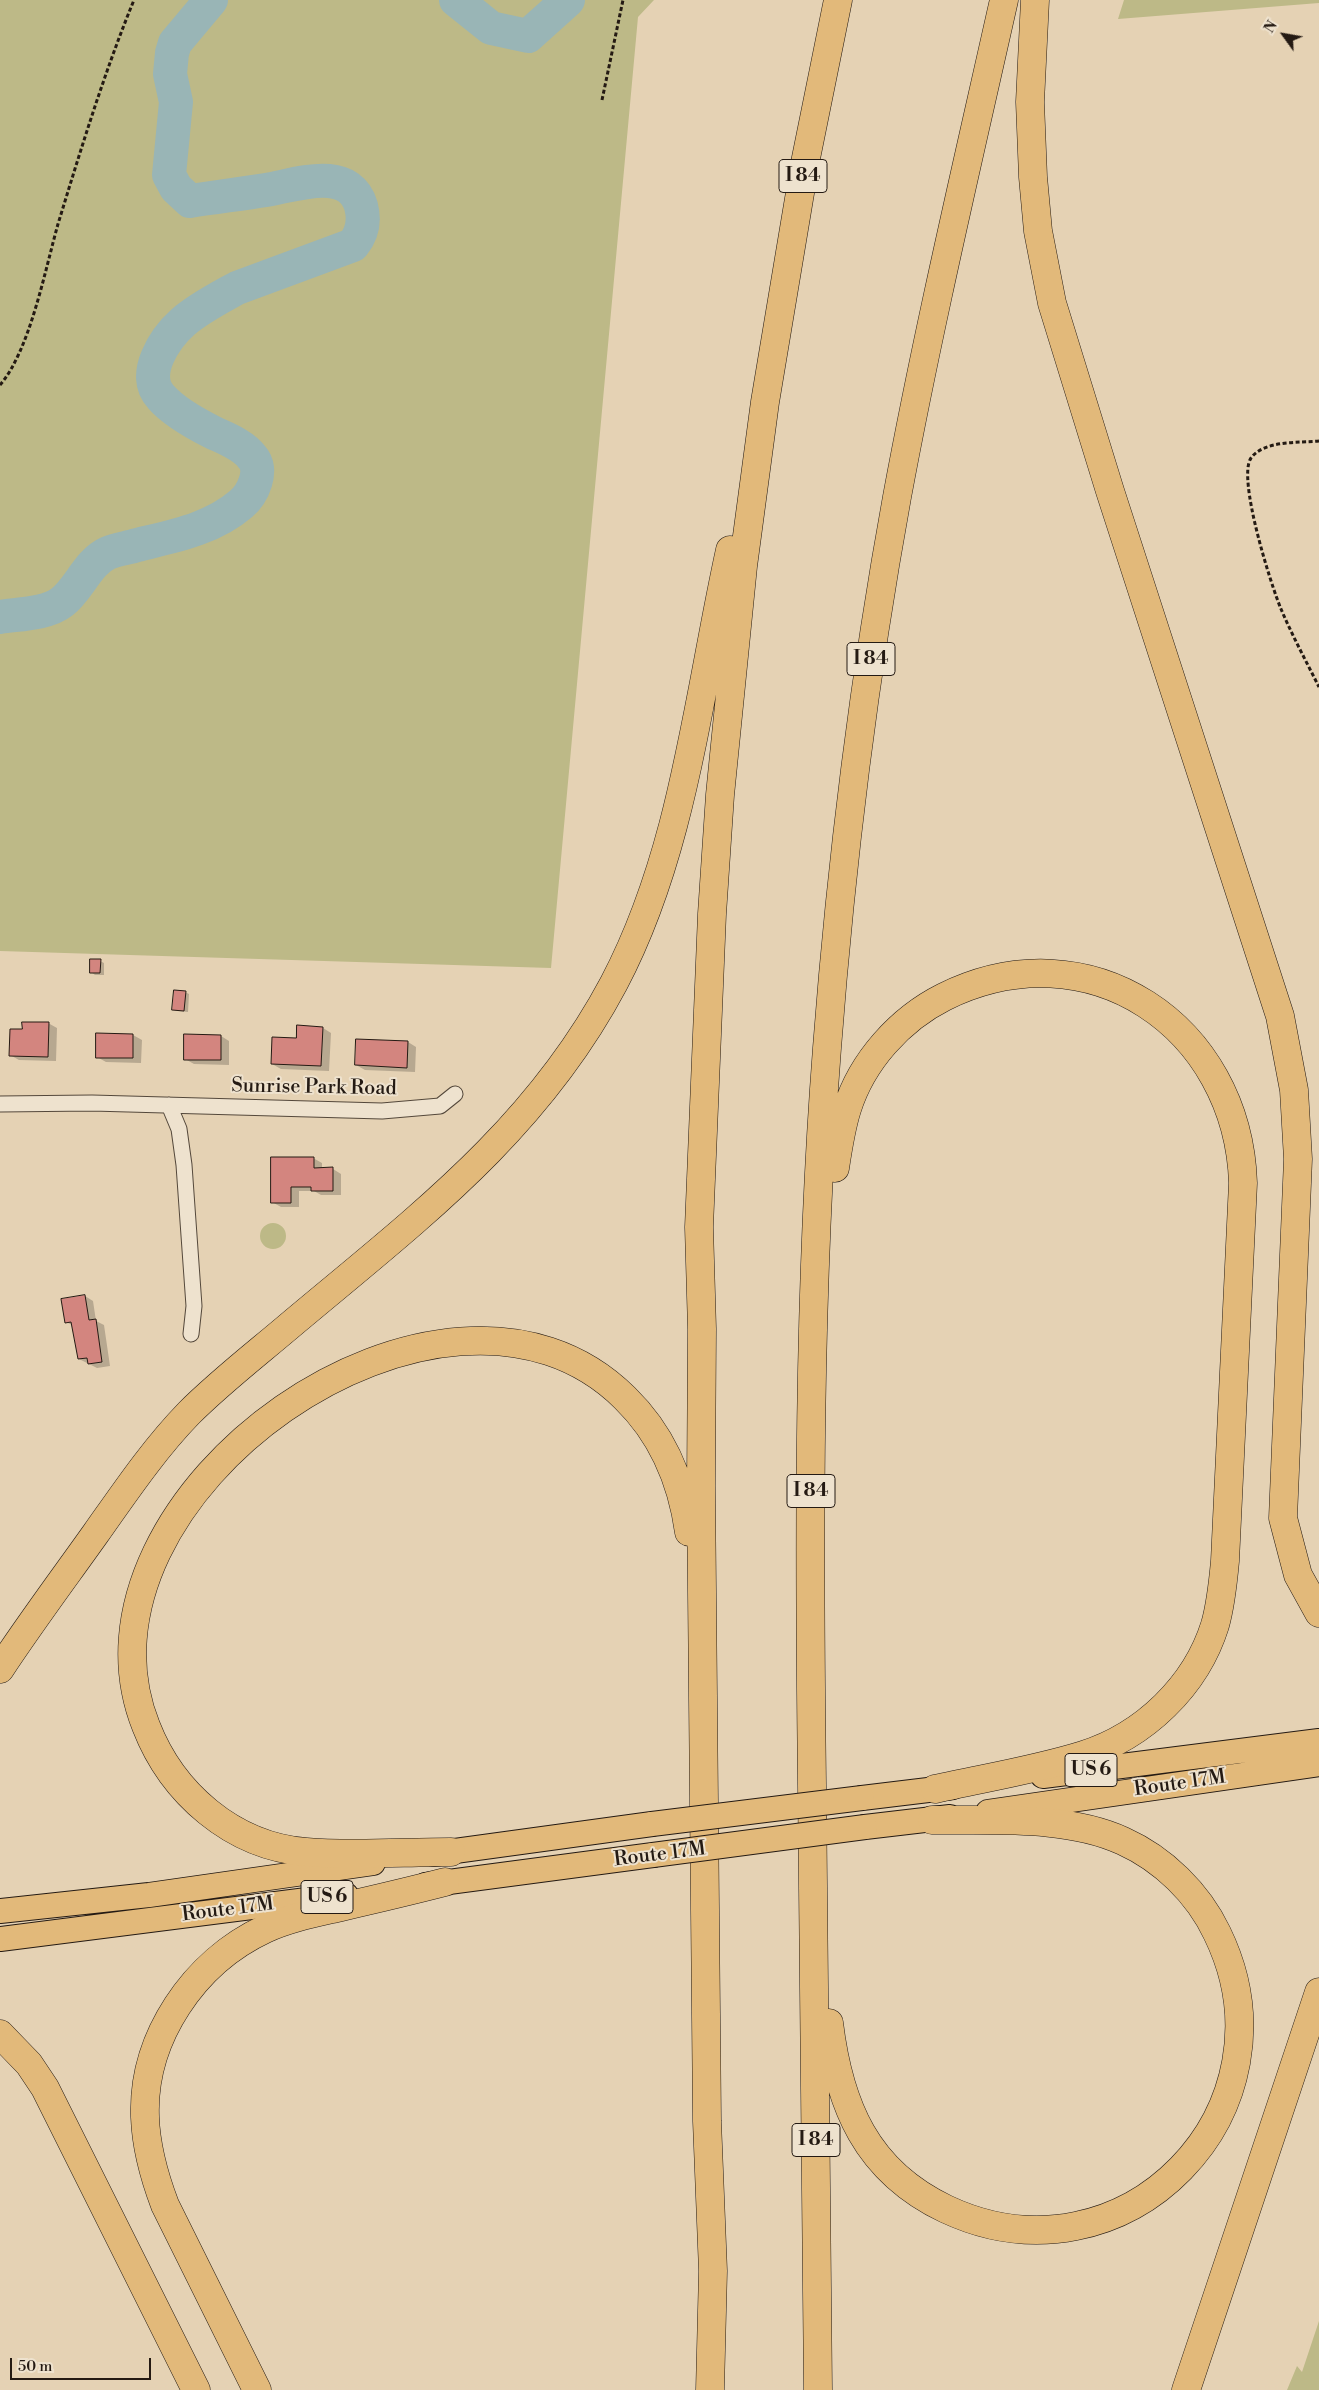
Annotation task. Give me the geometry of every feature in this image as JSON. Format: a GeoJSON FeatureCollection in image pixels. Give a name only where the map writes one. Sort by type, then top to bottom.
{"type":"FeatureCollection","features":[{"type":"Feature","properties":{"kind":"highway","name":"I 84"},"geometry":{"type":"LineString","coordinates":[[710,2390],[713,2271],[708,2121],[701,1486],[702,1329],[699,1227],[712,914],[720,795],[744,566],[773,354],[805,163],[838,0]]}},
{"type":"Feature","properties":{"kind":"highway","name":"I 84"},"geometry":{"type":"LineString","coordinates":[[818,2390],[810,1654],[811,1355],[827,1048],[844,869],[870,665],[897,499],[922,370],[1004,0]]}},
{"type":"Feature","properties":{"kind":"highway"},"geometry":{"type":"LineString","coordinates":[[1035,0],[1030,102],[1033,177],[1038,231],[1052,302],[1101,462],[1255,935],[1286,1040],[1295,1099],[1298,1159],[1283,1518],[1298,1575],[1319,1613]]}},
{"type":"Feature","properties":{"kind":"highway"},"geometry":{"type":"LineString","coordinates":[[0,1668],[145,1464],[168,1436],[191,1411],[244,1364],[464,1178],[495,1147],[550,1085],[596,1014],[614,982],[648,907],[670,836],[773,354]]}},
{"type":"Feature","properties":{"kind":"highway"},"geometry":{"type":"LineString","coordinates":[[813,1328],[839,1141],[848,1107],[863,1074],[882,1046],[905,1023],[931,1004],[982,980],[1016,974],[1051,973],[1080,978],[1129,994],[1160,1014],[1190,1042],[1210,1068],[1233,1117],[1242,1154],[1243,1183],[1225,1561],[1222,1596],[1215,1626],[1203,1654],[1186,1683],[1166,1706],[1141,1726],[1114,1742],[1084,1755],[935,1789]]}},
{"type":"Feature","properties":{"kind":"highway"},"geometry":{"type":"LineString","coordinates":[[451,1852],[306,1852],[279,1848],[256,1840],[231,1828],[206,1812],[185,1792],[152,1742],[141,1715],[133,1684],[131,1653],[133,1620],[141,1587],[153,1557],[192,1496],[218,1466],[270,1419],[308,1393],[368,1364],[413,1349],[448,1342],[485,1339],[511,1341],[544,1349],[586,1368],[610,1383],[645,1419],[663,1448],[678,1480],[686,1513],[703,1642]]}},
{"type":"Feature","properties":{"kind":"highway"},"geometry":{"type":"LineString","coordinates":[[813,1890],[833,2056],[840,2086],[852,2116],[867,2142],[884,2163],[906,2183],[932,2202],[959,2215],[989,2225],[1019,2230],[1076,2227],[1102,2220],[1149,2196],[1174,2176],[1195,2152],[1213,2126],[1226,2097],[1235,2065],[1239,2036],[1236,1989],[1224,1948],[1211,1920],[1192,1894],[1172,1873],[1147,1854],[1122,1840],[1060,1823],[932,1820]]}},
{"type":"Feature","properties":{"kind":"highway"},"geometry":{"type":"LineString","coordinates":[[257,2390],[165,2205],[154,2174],[147,2145],[144,2116],[147,2085],[154,2054],[164,2027],[194,1983],[218,1958],[242,1940],[295,1918],[445,1882]]}},
{"type":"Feature","properties":{"kind":"highway"},"geometry":{"type":"LineString","coordinates":[[1186,2390],[1319,1992]]}},
{"type":"Feature","properties":{"kind":"highway"},"geometry":{"type":"LineString","coordinates":[[0,2034],[29,2064],[45,2088],[196,2390]]}},
{"type":"Feature","properties":{"kind":"highway"},"geometry":{"type":"LineString","coordinates":[[700,2390],[713,2271]]}},
{"type":"Feature","properties":{"kind":"main road","name":"Route 17M"},"geometry":{"type":"LineString","coordinates":[[0,1910],[149,1894],[652,1824],[1319,1741]]}},
{"type":"Feature","properties":{"kind":"main road","name":"Route 17M"},"geometry":{"type":"LineString","coordinates":[[0,1938],[932,1820],[1319,1764]]}},
{"type":"Feature","properties":{"kind":"street","name":"Sunrise Park Road"},"geometry":{"type":"LineString","coordinates":[[0,1104],[92,1103],[382,1111],[440,1106],[455,1094]]}},
{"type":"Feature","properties":{"kind":"street"},"geometry":{"type":"LineString","coordinates":[[168,1105],[179,1129],[184,1164],[194,1306],[191,1334]]}},
{"type":"Feature","properties":{"kind":"path"},"geometry":{"type":"LineString","coordinates":[[0,385],[18,356],[39,293],[84,142],[134,0]]}},
{"type":"Feature","properties":{"kind":"path"},"geometry":{"type":"LineString","coordinates":[[602,100],[623,0]]}},
{"type":"Feature","properties":{"kind":"path"},"geometry":{"type":"LineString","coordinates":[[1319,440],[1265,447],[1250,459],[1247,469],[1250,504],[1274,592],[1319,687]]}},
{"type":"Feature","properties":{"kind":"shaded area"},"geometry":{"type":"Polygon","coordinates":[[[0,0],[654,0],[638,17],[551,968],[0,951],[0,0]]]}},
{"type":"Feature","properties":{"kind":"shaded area"},"geometry":{"type":"Polygon","coordinates":[[[1124,0],[1319,0],[1319,3],[1118,19],[1124,0]]]}},
{"type":"Feature","properties":{"kind":"shaded area"},"geometry":{"type":"Polygon","coordinates":[[[273,1223],[282,1227],[286,1236],[282,1245],[273,1249],[264,1245],[260,1236],[264,1227],[273,1223]]]}},
{"type":"Feature","properties":{"kind":"shaded area"},"geometry":{"type":"Polygon","coordinates":[[[1319,2321],[1319,2390],[1287,2390],[1297,2366],[1302,2372],[1319,2321]]]}},
{"type":"Feature","properties":{"kind":"building"},"geometry":{"type":"Polygon","coordinates":[[[90,959],[101,959],[100,973],[90,973],[90,959]]]}},
{"type":"Feature","properties":{"kind":"building"},"geometry":{"type":"Polygon","coordinates":[[[174,990],[186,991],[184,1011],[172,1010],[174,990]]]}},
{"type":"Feature","properties":{"kind":"building"},"geometry":{"type":"Polygon","coordinates":[[[22,1022],[49,1022],[48,1057],[9,1056],[10,1029],[22,1029],[22,1022]]]}},
{"type":"Feature","properties":{"kind":"building"},"geometry":{"type":"Polygon","coordinates":[[[297,1025],[323,1027],[321,1066],[271,1064],[272,1037],[296,1038],[297,1025]]]}},
{"type":"Feature","properties":{"kind":"building"},"geometry":{"type":"Polygon","coordinates":[[[96,1033],[133,1034],[133,1058],[96,1058],[96,1033]]]}},
{"type":"Feature","properties":{"kind":"building"},"geometry":{"type":"Polygon","coordinates":[[[184,1034],[221,1035],[221,1060],[184,1060],[184,1034]]]}},
{"type":"Feature","properties":{"kind":"building"},"geometry":{"type":"Polygon","coordinates":[[[356,1039],[408,1041],[407,1068],[355,1065],[356,1039]]]}},
{"type":"Feature","properties":{"kind":"building"},"geometry":{"type":"Polygon","coordinates":[[[271,1157],[314,1157],[314,1168],[333,1167],[333,1191],[311,1191],[311,1187],[291,1187],[291,1203],[271,1203],[271,1157]]]}},
{"type":"Feature","properties":{"kind":"building"},"geometry":{"type":"Polygon","coordinates":[[[85,1295],[89,1320],[96,1319],[102,1362],[88,1364],[87,1358],[78,1359],[71,1322],[65,1323],[61,1299],[85,1295]]]}},
{"type":"Feature","properties":{"kind":"waterway"},"geometry":{"type":"LineString","coordinates":[[0,617],[41,611],[56,606],[68,597],[89,569],[108,553],[179,535],[205,526],[230,513],[245,500],[253,488],[257,475],[257,468],[252,457],[239,446],[172,408],[161,397],[155,388],[153,378],[157,357],[176,329],[202,308],[237,288],[353,245],[361,232],[362,212],[355,193],[345,186],[334,182],[306,182],[190,201],[176,188],[169,175],[176,102],[170,74],[172,53],[175,43],[211,0]]}},
{"type":"Feature","properties":{"kind":"waterway"},"geometry":{"type":"LineString","coordinates":[[456,0],[491,28],[528,36],[568,0]]}}]}
